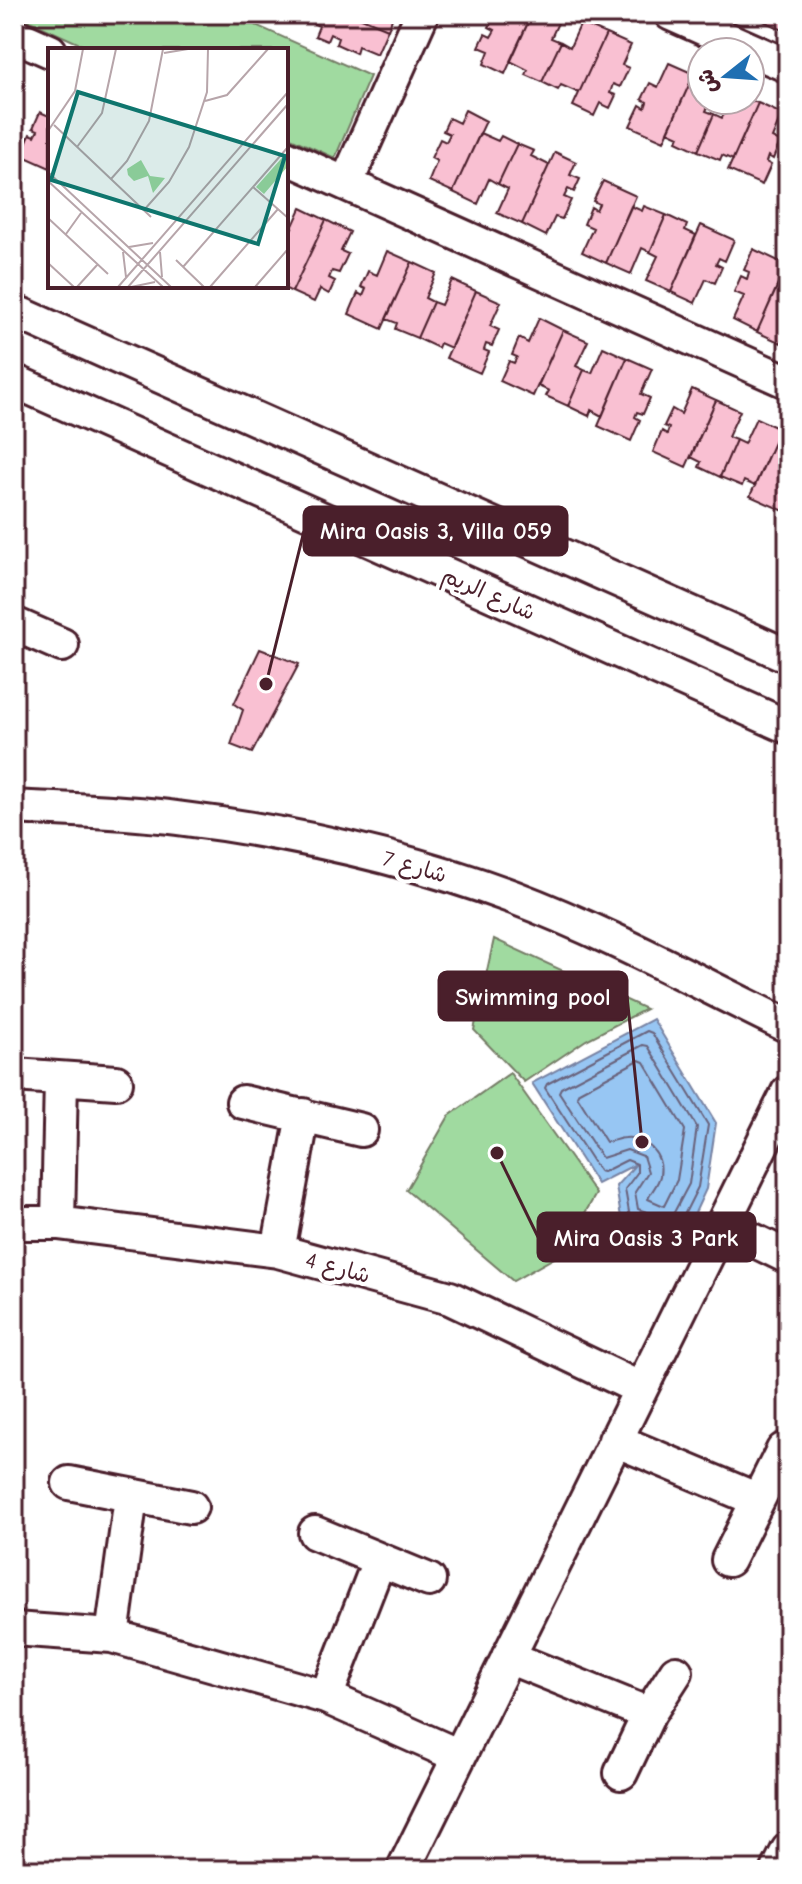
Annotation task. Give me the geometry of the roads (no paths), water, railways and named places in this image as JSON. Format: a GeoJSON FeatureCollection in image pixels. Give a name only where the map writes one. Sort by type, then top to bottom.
{"type":"FeatureCollection","features":[{"type":"Feature","properties":{"kind":"street"},"geometry":{"type":"LineString","coordinates":[[346,184],[422,14]]}},
{"type":"Feature","properties":{"kind":"street"},"geometry":{"type":"LineString","coordinates":[[671,14],[788,66]]}},
{"type":"Feature","properties":{"kind":"street"},"geometry":{"type":"LineString","coordinates":[[14,35],[48,50]]}},
{"type":"Feature","properties":{"kind":"street"},"geometry":{"type":"LineString","coordinates":[[288,158],[788,382]]}},
{"type":"Feature","properties":{"kind":"street"},"geometry":{"type":"LineString","coordinates":[[14,311],[788,656]]}},
{"type":"Feature","properties":{"kind":"street","name":"شارع الريم"},"geometry":{"type":"LineString","coordinates":[[14,381],[788,727]]}},
{"type":"Feature","properties":{"kind":"street"},"geometry":{"type":"LineString","coordinates":[[14,624],[62,645]]}},
{"type":"Feature","properties":{"kind":"street","name":"شارع 7"},"geometry":{"type":"LineString","coordinates":[[14,807],[174,818],[268,831],[375,854],[513,897],[580,924],[788,1026]]}},
{"type":"Feature","properties":{"kind":"street"},"geometry":{"type":"LineString","coordinates":[[14,1075],[116,1082]]}},
{"type":"Feature","properties":{"kind":"street"},"geometry":{"type":"LineString","coordinates":[[58,1223],[61,1079]]}},
{"type":"Feature","properties":{"kind":"street"},"geometry":{"type":"LineString","coordinates":[[403,1870],[788,1092]]}},
{"type":"Feature","properties":{"kind":"street"},"geometry":{"type":"LineString","coordinates":[[243,1102],[361,1130]]}},
{"type":"Feature","properties":{"kind":"street"},"geometry":{"type":"LineString","coordinates":[[278,1251],[303,1115]]}},
{"type":"Feature","properties":{"kind":"street","name":"شارع 4"},"geometry":{"type":"LineString","coordinates":[[14,1223],[58,1223],[278,1251],[450,1298],[641,1389]]}},
{"type":"Feature","properties":{"kind":"street"},"geometry":{"type":"LineString","coordinates":[[722,1225],[788,1257]]}},
{"type":"Feature","properties":{"kind":"street"},"geometry":{"type":"LineString","coordinates":[[615,1440],[758,1500]]}},
{"type":"Feature","properties":{"kind":"street"},"geometry":{"type":"LineString","coordinates":[[728,1560],[783,1450]]}},
{"type":"Feature","properties":{"kind":"street"},"geometry":{"type":"LineString","coordinates":[[69,1483],[191,1507]]}},
{"type":"Feature","properties":{"kind":"street"},"geometry":{"type":"LineString","coordinates":[[112,1636],[131,1497]]}},
{"type":"Feature","properties":{"kind":"street"},"geometry":{"type":"LineString","coordinates":[[315,1533],[429,1580]]}},
{"type":"Feature","properties":{"kind":"street"},"geometry":{"type":"LineString","coordinates":[[326,1697],[379,1561]]}},
{"type":"Feature","properties":{"kind":"street"},"geometry":{"type":"LineString","coordinates":[[14,1629],[112,1636],[326,1697],[459,1756]]}},
{"type":"Feature","properties":{"kind":"street"},"geometry":{"type":"LineString","coordinates":[[508,1657],[649,1714]]}},
{"type":"Feature","properties":{"kind":"street"},"geometry":{"type":"LineString","coordinates":[[621,1773],[649,1714],[676,1672]]}},
{"type":"Feature","properties":{"kind":"water"},"geometry":{"type":"Polygon","coordinates":[[[653,1019],[716,1123],[706,1189],[681,1243],[622,1224],[616,1186],[636,1164],[597,1184],[532,1083],[653,1019]]]}},
{"type":"Feature","properties":{"kind":"place","name":"Mira Oasis 3, Villa 059"},"geometry":{"type":"Point","coordinates":[266,684]}},
{"type":"Feature","properties":{"kind":"place","name":"Swimming pool"},"geometry":{"type":"Point","coordinates":[642,1142]}},
{"type":"Feature","properties":{"kind":"place","name":"Mira Oasis 3 Park"},"geometry":{"type":"Point","coordinates":[497,1153]}}]}
